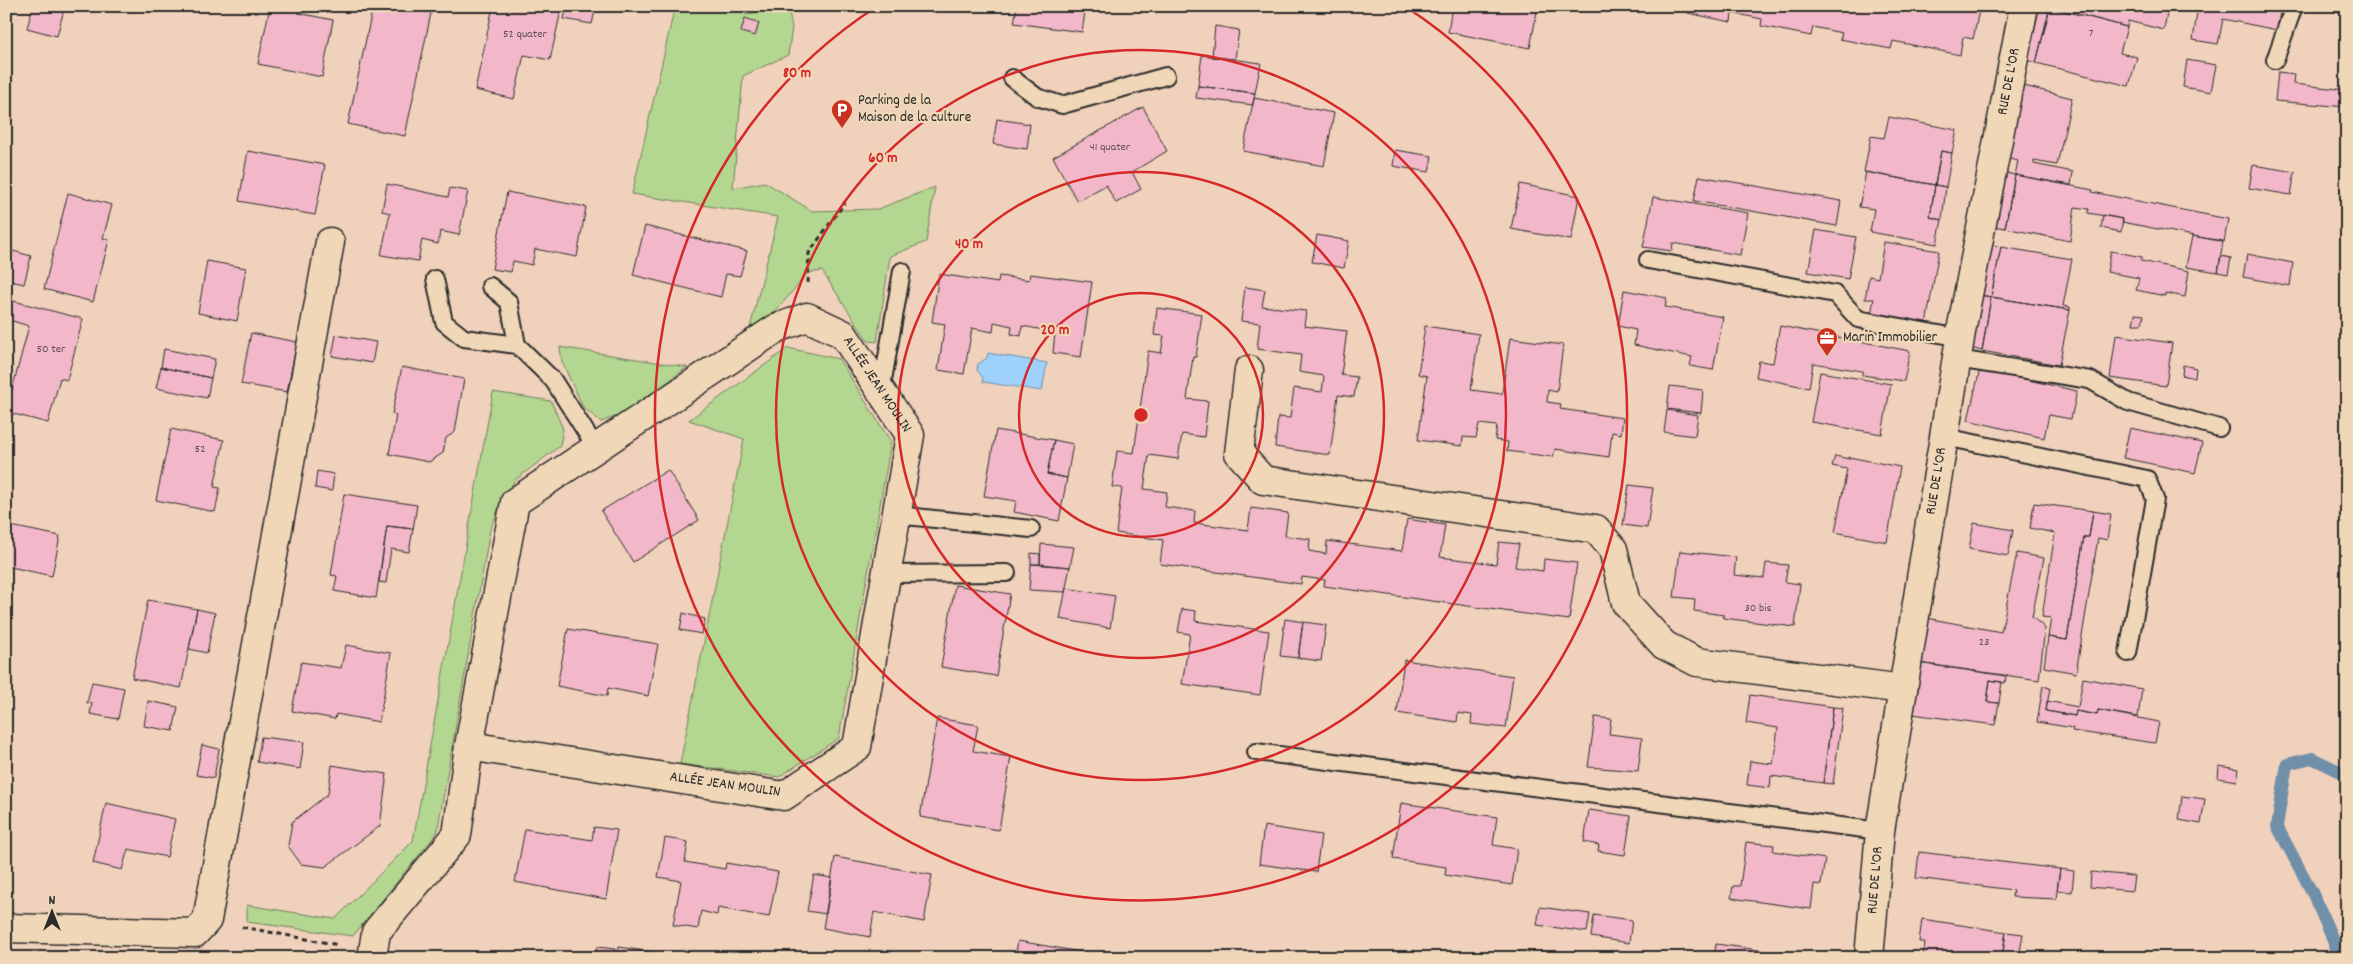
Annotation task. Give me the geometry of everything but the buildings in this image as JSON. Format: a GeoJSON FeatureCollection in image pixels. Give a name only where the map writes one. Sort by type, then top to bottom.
{"type":"FeatureCollection","features":[{"type":"Feature","properties":{"kind":"street","name":"RUE DE L'OR"},"geometry":{"type":"LineString","coordinates":[[1869,958],[1880,831],[1903,689],[1959,348],[2024,6]]}},
{"type":"Feature","properties":{"kind":"street"},"geometry":{"type":"LineString","coordinates":[[6,928],[195,933],[207,920],[330,242]]}},
{"type":"Feature","properties":{"kind":"street","name":"ALLÉE JEAN MOULIN"},"geometry":{"type":"LineString","coordinates":[[469,746],[784,796],[857,747],[910,435],[843,334],[807,317]]}},
{"type":"Feature","properties":{"kind":"street"},"geometry":{"type":"LineString","coordinates":[[372,955],[376,932],[457,835],[469,746],[515,502],[777,328],[807,317]]}},
{"type":"Feature","properties":{"kind":"street"},"geometry":{"type":"LineString","coordinates":[[1249,370],[1239,453],[1263,480],[1596,529],[1613,548],[1626,603],[1664,645],[1697,662],[1903,689]]}},
{"type":"Feature","properties":{"kind":"lane"},"geometry":{"type":"LineString","coordinates":[[2275,60],[2294,6]]}},
{"type":"Feature","properties":{"kind":"lane"},"geometry":{"type":"LineString","coordinates":[[1012,78],[1037,96],[1062,105],[1166,76]]}},
{"type":"Feature","properties":{"kind":"lane"},"geometry":{"type":"LineString","coordinates":[[1648,260],[1835,294],[1858,320],[1959,348],[2090,380],[2128,402],[2219,428]]}},
{"type":"Feature","properties":{"kind":"lane"},"geometry":{"type":"LineString","coordinates":[[881,392],[902,271]]}},
{"type":"Feature","properties":{"kind":"lane"},"geometry":{"type":"LineString","coordinates":[[435,279],[444,322],[451,328],[464,338],[517,345]]}},
{"type":"Feature","properties":{"kind":"lane"},"geometry":{"type":"LineString","coordinates":[[490,286],[509,302],[517,345],[553,380],[596,448]]}},
{"type":"Feature","properties":{"kind":"lane"},"geometry":{"type":"LineString","coordinates":[[1945,437],[2147,479],[2156,498],[2128,653]]}},
{"type":"Feature","properties":{"kind":"lane"},"geometry":{"type":"LineString","coordinates":[[896,515],[1031,529]]}},
{"type":"Feature","properties":{"kind":"lane"},"geometry":{"type":"LineString","coordinates":[[886,574],[1007,573]]}},
{"type":"Feature","properties":{"kind":"lane"},"geometry":{"type":"LineString","coordinates":[[1256,752],[1880,831]]}},
{"type":"Feature","properties":{"kind":"path"},"geometry":{"type":"LineString","coordinates":[[807,317],[809,253],[845,202]]}},
{"type":"Feature","properties":{"kind":"path"},"geometry":{"type":"LineString","coordinates":[[207,920],[372,955]]}},
{"type":"Feature","properties":{"kind":"green space"},"geometry":{"type":"Polygon","coordinates":[[[675,6],[747,6],[746,15],[779,6],[788,6],[792,28],[788,55],[743,76],[733,188],[765,182],[812,211],[878,209],[935,187],[926,242],[890,256],[877,342],[868,341],[822,271],[808,273],[758,332],[750,328],[778,217],[632,194],[675,6]]]}},
{"type":"Feature","properties":{"kind":"green space"},"geometry":{"type":"Polygon","coordinates":[[[560,347],[687,367],[631,411],[601,422],[583,407],[562,362],[560,347]]]}},
{"type":"Feature","properties":{"kind":"green space"},"geometry":{"type":"Polygon","coordinates":[[[788,348],[839,359],[891,442],[839,738],[779,777],[680,764],[744,439],[689,420],[788,348]]]}},
{"type":"Feature","properties":{"kind":"green space"},"geometry":{"type":"Polygon","coordinates":[[[493,392],[551,401],[563,429],[560,446],[515,480],[500,505],[490,530],[437,833],[353,936],[247,922],[247,905],[335,919],[413,841],[493,392]]]}},
{"type":"Feature","properties":{"kind":"water"},"geometry":{"type":"Polygon","coordinates":[[[988,353],[1047,363],[1042,391],[983,382],[983,378],[977,370],[978,364],[987,358],[988,353]]]}},
{"type":"Feature","properties":{"kind":"waterway"},"geometry":{"type":"LineString","coordinates":[[2335,958],[2334,942],[2312,892],[2277,826],[2287,764],[2312,758],[2347,775]]}},
{"type":"Feature","properties":{"kind":"place","name":"Parking de la Maison de la culture"},"geometry":{"type":"Point","coordinates":[842,129]}},
{"type":"Feature","properties":{"kind":"place","name":"Marin Immobilier"},"geometry":{"type":"Point","coordinates":[1827,357]}}]}
